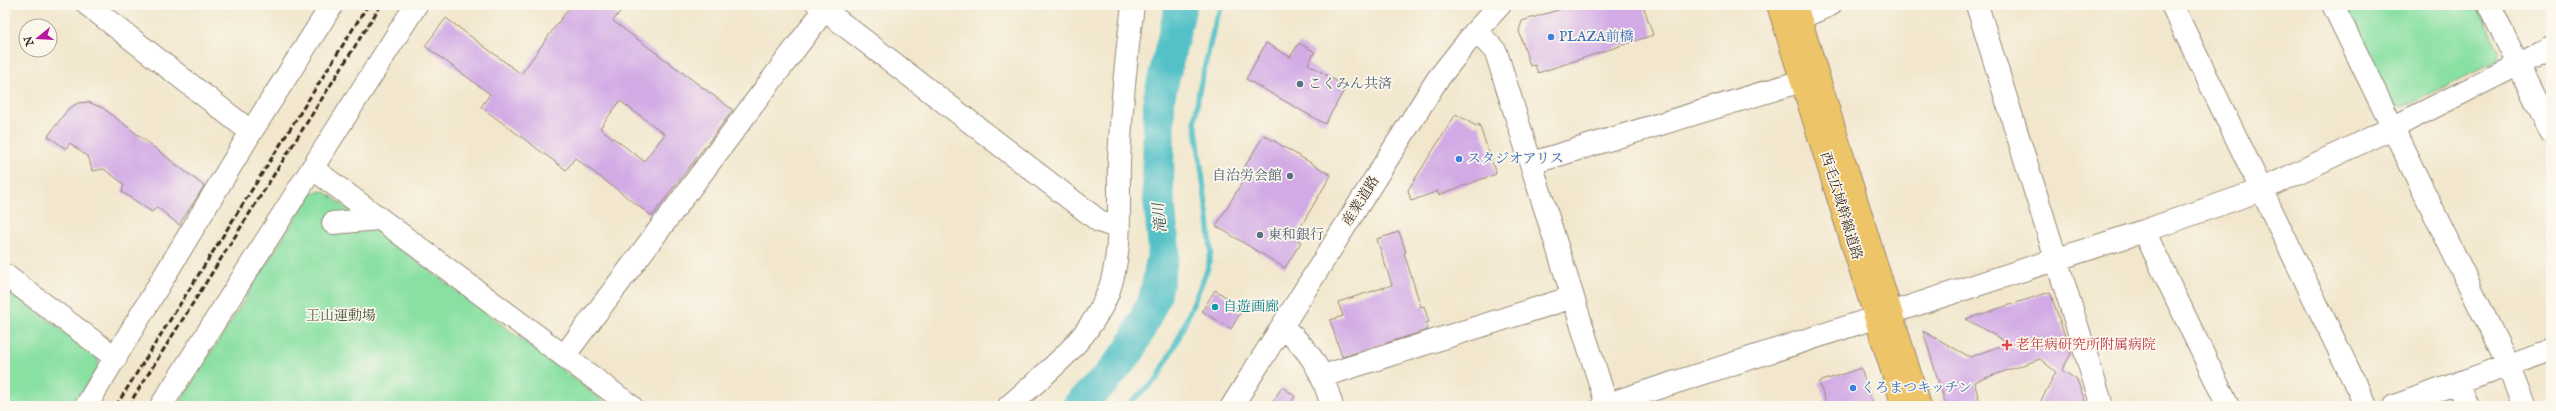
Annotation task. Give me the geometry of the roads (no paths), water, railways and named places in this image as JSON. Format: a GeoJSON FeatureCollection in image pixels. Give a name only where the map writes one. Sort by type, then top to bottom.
{"type":"FeatureCollection","features":[{"type":"Feature","properties":{"kind":"main road","name":"西毛広域幹線道路"},"geometry":{"type":"LineString","coordinates":[[1778,5],[1802,81],[1883,314],[1920,406]]}},
{"type":"Feature","properties":{"kind":"main road","name":"西毛広域幹線道路"},"geometry":{"type":"LineString","coordinates":[[1798,12],[1883,314],[1903,406]]}},
{"type":"Feature","properties":{"kind":"street"},"geometry":{"type":"LineString","coordinates":[[88,5],[251,132]]}},
{"type":"Feature","properties":{"kind":"street"},"geometry":{"type":"LineString","coordinates":[[86,406],[251,132],[332,5]]}},
{"type":"Feature","properties":{"kind":"street"},"geometry":{"type":"LineString","coordinates":[[161,406],[416,5]]}},
{"type":"Feature","properties":{"kind":"street"},"geometry":{"type":"LineString","coordinates":[[1009,406],[1075,345],[1098,312],[1108,293],[1117,250],[1122,87],[1133,5]]}},
{"type":"Feature","properties":{"kind":"street","name":"産業道路"},"geometry":{"type":"LineString","coordinates":[[1232,406],[1437,80],[1474,33],[1500,5]]}},
{"type":"Feature","properties":{"kind":"street"},"geometry":{"type":"LineString","coordinates":[[1798,12],[1830,5]]}},
{"type":"Feature","properties":{"kind":"street"},"geometry":{"type":"LineString","coordinates":[[1978,5],[2102,406]]}},
{"type":"Feature","properties":{"kind":"street"},"geometry":{"type":"LineString","coordinates":[[2172,5],[2366,406]]}},
{"type":"Feature","properties":{"kind":"street"},"geometry":{"type":"LineString","coordinates":[[2333,5],[2508,365],[2524,406]]}},
{"type":"Feature","properties":{"kind":"street"},"geometry":{"type":"LineString","coordinates":[[2489,5],[2551,132]]}},
{"type":"Feature","properties":{"kind":"street"},"geometry":{"type":"LineString","coordinates":[[564,356],[823,7],[1099,221],[1117,227]]}},
{"type":"Feature","properties":{"kind":"street"},"geometry":{"type":"LineString","coordinates":[[1474,33],[1486,41],[1496,52],[1532,163],[1605,406],[2056,257],[2144,231],[2261,190],[2392,128],[2551,48]]}},
{"type":"Feature","properties":{"kind":"street"},"geometry":{"type":"LineString","coordinates":[[1532,163],[1802,81]]}},
{"type":"Feature","properties":{"kind":"street"},"geometry":{"type":"LineString","coordinates":[[312,168],[378,219],[631,406]]}},
{"type":"Feature","properties":{"kind":"street"},"geometry":{"type":"LineString","coordinates":[[333,223],[378,219]]}},
{"type":"Feature","properties":{"kind":"street"},"geometry":{"type":"LineString","coordinates":[[2144,231],[2228,406]]}},
{"type":"Feature","properties":{"kind":"street"},"geometry":{"type":"LineString","coordinates":[[5,275],[116,358]]}},
{"type":"Feature","properties":{"kind":"street"},"geometry":{"type":"LineString","coordinates":[[1323,376],[1572,297]]}},
{"type":"Feature","properties":{"kind":"street"},"geometry":{"type":"LineString","coordinates":[[1282,327],[1304,346],[1323,376],[1332,406]]}},
{"type":"Feature","properties":{"kind":"street"},"geometry":{"type":"LineString","coordinates":[[2394,406],[2551,350]]}},
{"type":"Feature","properties":{"kind":"street"},"geometry":{"type":"LineString","coordinates":[[2458,383],[2468,406]]}},
{"type":"Feature","properties":{"kind":"waterway","name":"滝川"},"geometry":{"type":"LineString","coordinates":[[1078,406],[1104,381],[1130,350],[1155,297],[1164,249],[1158,191],[1159,98],[1181,5]]}},
{"type":"Feature","properties":{"kind":"waterway"},"geometry":{"type":"LineString","coordinates":[[1126,406],[1157,379],[1180,335],[1208,268],[1211,251],[1195,121],[1199,91],[1216,19],[1223,5]]}},
{"type":"Feature","properties":{"kind":"railway"},"geometry":{"type":"LineString","coordinates":[[116,406],[368,5]]}},
{"type":"Feature","properties":{"kind":"railway"},"geometry":{"type":"LineString","coordinates":[[128,406],[381,5]]}},
{"type":"Feature","properties":{"kind":"place","name":"PLAZA前橋"},"geometry":{"type":"Point","coordinates":[1551,37]}},
{"type":"Feature","properties":{"kind":"place","name":"こくみん共済"},"geometry":{"type":"Point","coordinates":[1300,84]}},
{"type":"Feature","properties":{"kind":"place","name":"スタジオアリス"},"geometry":{"type":"Point","coordinates":[1459,159]}},
{"type":"Feature","properties":{"kind":"place","name":"自治労会館"},"geometry":{"type":"Point","coordinates":[1290,176]}},
{"type":"Feature","properties":{"kind":"place","name":"東和銀行"},"geometry":{"type":"Point","coordinates":[1260,235]}},
{"type":"Feature","properties":{"kind":"place","name":"自遊画廊"},"geometry":{"type":"Point","coordinates":[1215,307]}},
{"type":"Feature","properties":{"kind":"place","name":"老年病研究所附属病院"},"geometry":{"type":"Point","coordinates":[2007,345]}},
{"type":"Feature","properties":{"kind":"place","name":"くろまつキッチン"},"geometry":{"type":"Point","coordinates":[1853,388]}},
{"type":"Feature","properties":{"kind":"park label","name":"王山運動場"},"geometry":{"type":"Point","coordinates":[341,316]}}]}
